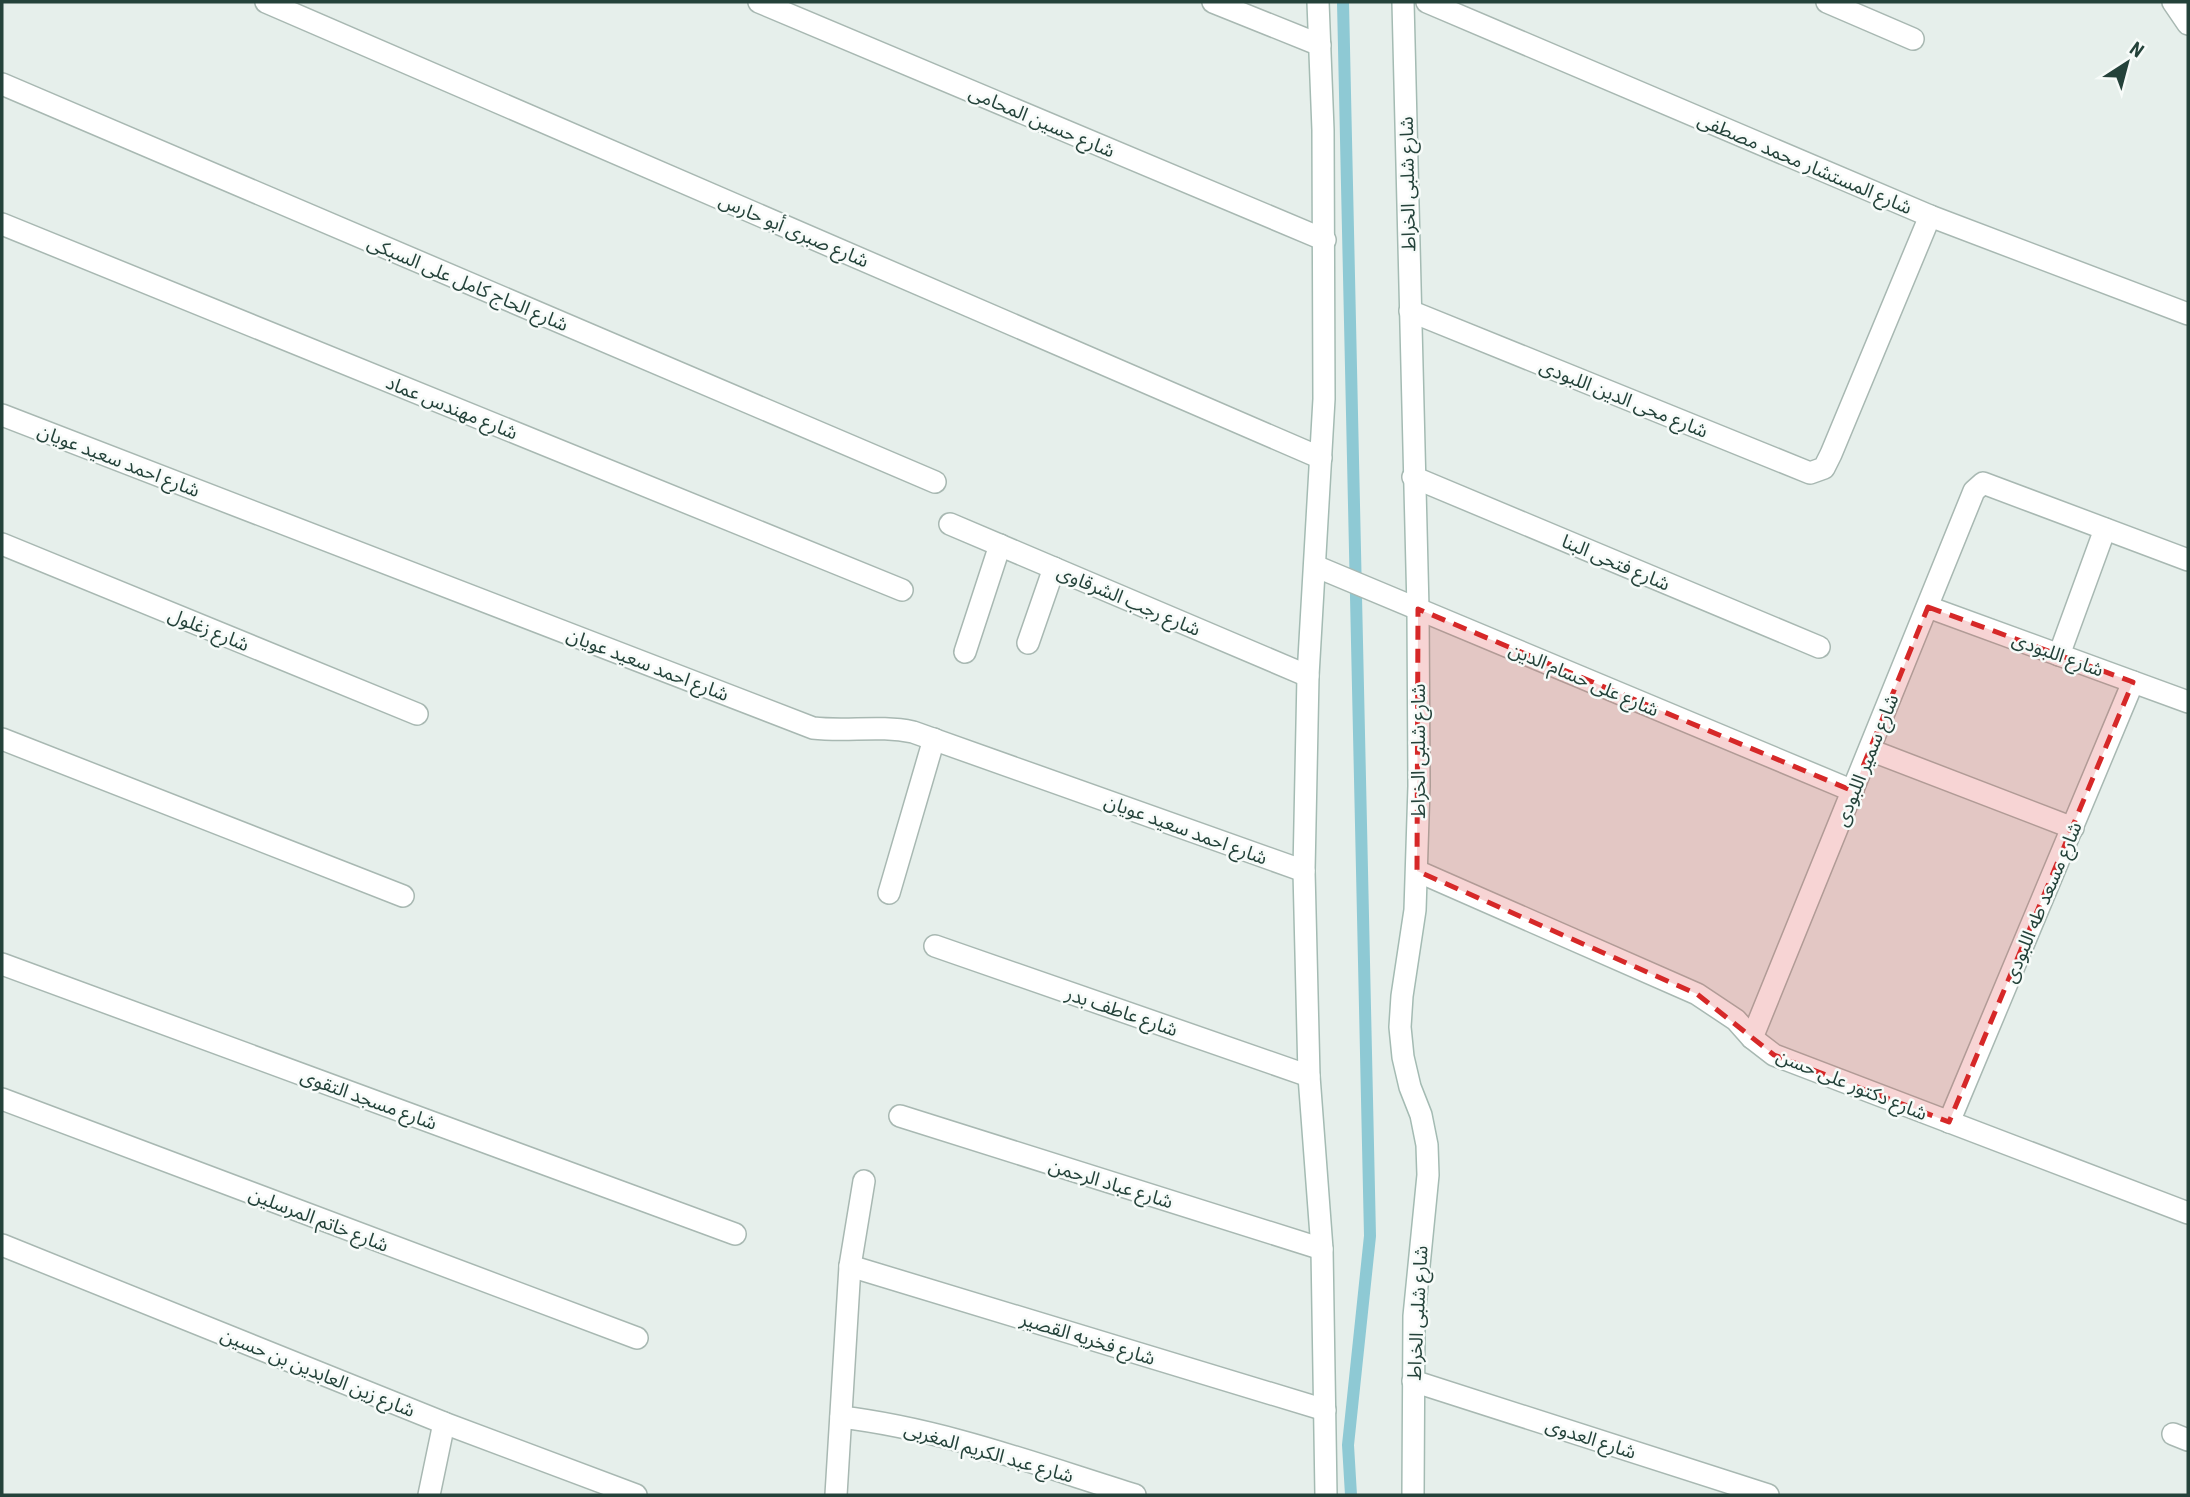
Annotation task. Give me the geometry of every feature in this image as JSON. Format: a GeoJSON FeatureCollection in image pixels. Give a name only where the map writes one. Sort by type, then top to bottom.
{"type":"FeatureCollection","features":[{"type":"Feature","properties":{"kind":"street","name":"شارع صبرى أبو حارس"},"geometry":{"type":"LineString","coordinates":[[267,2],[1321,458]]}},
{"type":"Feature","properties":{"kind":"street","name":"شارع حسين المحامى"},"geometry":{"type":"LineString","coordinates":[[759,2],[1325,240]]}},
{"type":"Feature","properties":{"kind":"street"},"geometry":{"type":"LineString","coordinates":[[1213,2],[1320,45]]}},
{"type":"Feature","properties":{"kind":"street"},"geometry":{"type":"LineString","coordinates":[[1318,2],[1325,240],[1324,399],[1308,676],[1304,871],[1309,1076],[1322,1249],[1326,1495]]}},
{"type":"Feature","properties":{"kind":"street","name":"شارع شلبى الخراط"},"geometry":{"type":"LineString","coordinates":[[1403,2],[1418,609],[1419,786],[1415,910],[1400,1027],[1410,1087],[1421,1115],[1427,1145],[1428,1175],[1414,1315],[1413,1495]]}},
{"type":"Feature","properties":{"kind":"street","name":"شارع المستشار محمد مصطفى"},"geometry":{"type":"LineString","coordinates":[[1427,2],[1930,216],[2188,314]]}},
{"type":"Feature","properties":{"kind":"street"},"geometry":{"type":"LineString","coordinates":[[1827,2],[1913,39]]}},
{"type":"Feature","properties":{"kind":"street"},"geometry":{"type":"LineString","coordinates":[[2172,2],[2188,24]]}},
{"type":"Feature","properties":{"kind":"street","name":"شارع الحاج كامل على السبكى"},"geometry":{"type":"LineString","coordinates":[[2,84],[935,482]]}},
{"type":"Feature","properties":{"kind":"street","name":"شارع محى الدين اللبودى"},"geometry":{"type":"LineString","coordinates":[[1410,311],[1810,473],[1824,468],[1831,454],[1930,216]]}},
{"type":"Feature","properties":{"kind":"street","name":"شارع مهندس عماد"},"geometry":{"type":"LineString","coordinates":[[2,224],[902,590]]}},
{"type":"Feature","properties":{"kind":"street","name":"شارع احمد سعيد عويان"},"geometry":{"type":"LineString","coordinates":[[2,415],[813,727],[837,731],[896,729],[934,739],[1304,871]]}},
{"type":"Feature","properties":{"kind":"street","name":"شارع فتحى البنا"},"geometry":{"type":"LineString","coordinates":[[1413,477],[1819,647]]}},
{"type":"Feature","properties":{"kind":"street","name":"شارع سمير اللبودى"},"geometry":{"type":"LineString","coordinates":[[1752,1038],[1974,491],[1983,483],[2105,529]]}},
{"type":"Feature","properties":{"kind":"street","name":"شارع رجب الشرقاوى"},"geometry":{"type":"LineString","coordinates":[[950,524],[1308,676]]}},
{"type":"Feature","properties":{"kind":"street"},"geometry":{"type":"LineString","coordinates":[[2059,655],[2105,529],[2188,560]]}},
{"type":"Feature","properties":{"kind":"street","name":"شارع زغلول"},"geometry":{"type":"LineString","coordinates":[[2,544],[417,714]]}},
{"type":"Feature","properties":{"kind":"street"},"geometry":{"type":"LineString","coordinates":[[965,652],[1000,545]]}},
{"type":"Feature","properties":{"kind":"street","name":"شارع على حسام الدين"},"geometry":{"type":"LineString","coordinates":[[1315,566],[1853,791]]}},
{"type":"Feature","properties":{"kind":"street"},"geometry":{"type":"LineString","coordinates":[[1028,643],[1054,568]]}},
{"type":"Feature","properties":{"kind":"street","name":"شارع اللبودى"},"geometry":{"type":"LineString","coordinates":[[1928,607],[2188,702]]}},
{"type":"Feature","properties":{"kind":"street","name":"شارع مسعد طه اللبودى"},"geometry":{"type":"LineString","coordinates":[[1950,1122],[2133,682]]}},
{"type":"Feature","properties":{"kind":"street"},"geometry":{"type":"LineString","coordinates":[[2,739],[403,896]]}},
{"type":"Feature","properties":{"kind":"street"},"geometry":{"type":"LineString","coordinates":[[889,893],[934,739]]}},
{"type":"Feature","properties":{"kind":"street"},"geometry":{"type":"LineString","coordinates":[[1870,750],[2073,828]]}},
{"type":"Feature","properties":{"kind":"street","name":"شارع دكتور على حسن"},"geometry":{"type":"LineString","coordinates":[[1417,871],[1697,994],[1735,1020],[1752,1038],[1781,1058],[2188,1213]]}},
{"type":"Feature","properties":{"kind":"street","name":"شارع عاطف بدر"},"geometry":{"type":"LineString","coordinates":[[935,946],[1309,1076]]}},
{"type":"Feature","properties":{"kind":"street","name":"شارع مسجد التقوى"},"geometry":{"type":"LineString","coordinates":[[2,964],[735,1234]]}},
{"type":"Feature","properties":{"kind":"street","name":"شارع خاتم المرسلين"},"geometry":{"type":"LineString","coordinates":[[2,1099],[637,1338]]}},
{"type":"Feature","properties":{"kind":"street","name":"شارع عباد الرحمن"},"geometry":{"type":"LineString","coordinates":[[901,1116],[1322,1249]]}},
{"type":"Feature","properties":{"kind":"street"},"geometry":{"type":"LineString","coordinates":[[836,1495],[850,1266],[864,1181]]}},
{"type":"Feature","properties":{"kind":"street","name":"شارع زين العابدين بن حسين"},"geometry":{"type":"LineString","coordinates":[[2,1245],[444,1423],[636,1495]]}},
{"type":"Feature","properties":{"kind":"street","name":"شارع فخريه القصير"},"geometry":{"type":"LineString","coordinates":[[850,1266],[1325,1410]]}},
{"type":"Feature","properties":{"kind":"street","name":"شارع العدوى"},"geometry":{"type":"LineString","coordinates":[[1413,1381],[1768,1495]]}},
{"type":"Feature","properties":{"kind":"street","name":"شارع عبد الكريم المغربى"},"geometry":{"type":"LineString","coordinates":[[841,1417],[893,1424],[965,1441],[1135,1495]]}},
{"type":"Feature","properties":{"kind":"street"},"geometry":{"type":"LineString","coordinates":[[429,1495],[444,1423]]}},
{"type":"Feature","properties":{"kind":"highlighted area"},"geometry":{"type":"Polygon","coordinates":[[[1928,607],[2133,682],[1949,1122],[1774,1055],[1697,994],[1417,871],[1418,609],[1853,791],[1928,607]]]}},
{"type":"Feature","properties":{"kind":"waterway"},"geometry":{"type":"LineString","coordinates":[[1343,2],[1370,1236],[1348,1445],[1351,1495]]}}]}
